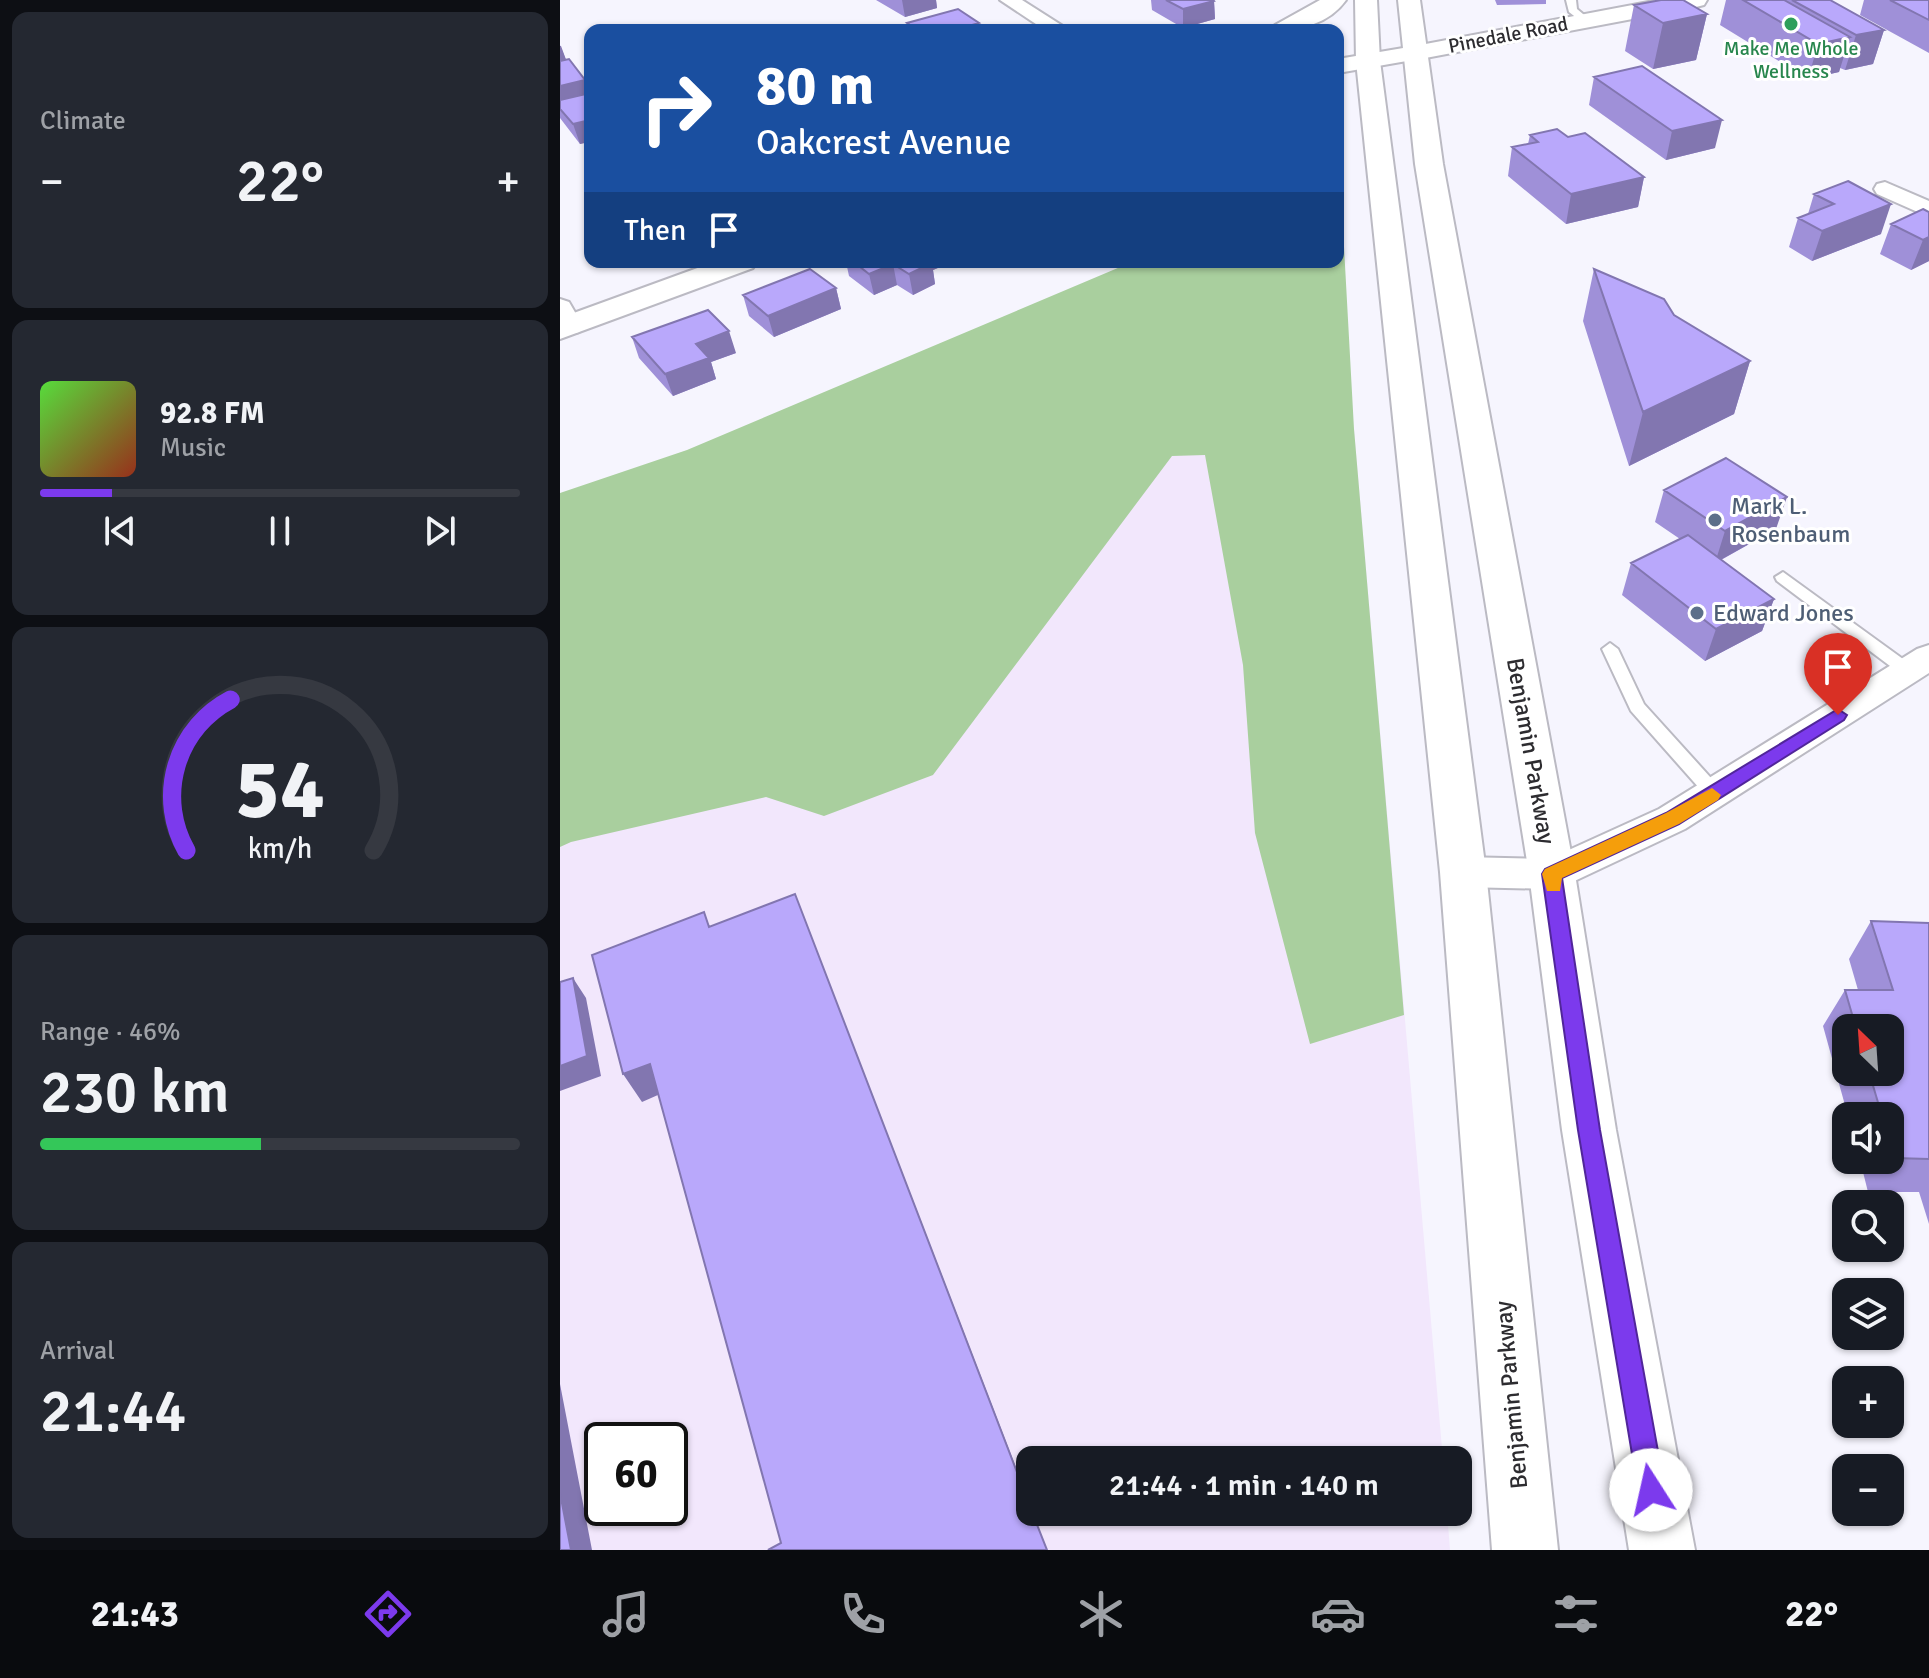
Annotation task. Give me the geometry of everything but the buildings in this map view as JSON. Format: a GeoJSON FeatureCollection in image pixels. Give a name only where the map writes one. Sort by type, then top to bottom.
{"type":"FeatureCollection","features":[{"type":"Feature","properties":{"kind":"main road"},"geometry":{"type":"LineString","coordinates":[[1293,24],[1335,0]]}},
{"type":"Feature","properties":{"kind":"main road","name":"Benjamin Parkway"},"geometry":{"type":"LineString","coordinates":[[1366,0],[1353,63],[1463,872],[1525,1550]]}},
{"type":"Feature","properties":{"kind":"main road","name":"Benjamin Parkway"},"geometry":{"type":"LineString","coordinates":[[1409,0],[1429,164],[1552,874],[1589,1130],[1662,1550]]}},
{"type":"Feature","properties":{"kind":"main road","name":"Pinedale Road"},"geometry":{"type":"LineString","coordinates":[[1353,63],[1586,21],[1652,4],[1696,0]]}},
{"type":"Feature","properties":{"kind":"main road"},"geometry":{"type":"LineString","coordinates":[[563,320],[723,268]]}},
{"type":"Feature","properties":{"kind":"street"},"geometry":{"type":"LineString","coordinates":[[1009,0],[1049,24]]}},
{"type":"Feature","properties":{"kind":"street"},"geometry":{"type":"LineString","coordinates":[[1885,189],[1929,210]]}},
{"type":"Feature","properties":{"kind":"street"},"geometry":{"type":"LineString","coordinates":[[1463,872],[1552,874],[1672,819],[1918,664]]}},
{"type":"Feature","properties":{"kind":"lane"},"geometry":{"type":"LineString","coordinates":[[1571,0],[1572,10],[1586,21]]}},
{"type":"Feature","properties":{"kind":"lane"},"geometry":{"type":"LineString","coordinates":[[1783,577],[1918,664]]}},
{"type":"Feature","properties":{"kind":"lane"},"geometry":{"type":"LineString","coordinates":[[1610,649],[1637,707],[1714,793]]}},
{"type":"Feature","properties":{"kind":"shaded area"},"geometry":{"type":"Polygon","coordinates":[[[1160,429],[1354,429],[1442,1446],[1016,1446],[1016,1526],[1448,1526],[1450,1550],[560,1550],[560,821],[1160,429]]]}},
{"type":"Feature","properties":{"kind":"green space"},"geometry":{"type":"Polygon","coordinates":[[[1344,247],[1354,429],[1404,1015],[1310,1044],[1255,833],[1243,665],[1205,455],[1172,456],[933,775],[824,816],[766,797],[560,847],[560,493],[687,450],[1118,268],[1344,268],[1344,247]]]}},
{"type":"Feature","properties":{"kind":"slow traffic"},"geometry":{"type":"LineString","coordinates":[[1553,886],[1552,874],[1672,819],[1712,795]]}},
{"type":"Feature","properties":{"kind":"place","name":"Make Me Whole Wellness"},"geometry":{"type":"Point","coordinates":[1791,24]}},
{"type":"Feature","properties":{"kind":"place","name":"Mark L. Rosenbaum"},"geometry":{"type":"Point","coordinates":[1715,520]}},
{"type":"Feature","properties":{"kind":"place","name":"Edward Jones"},"geometry":{"type":"Point","coordinates":[1697,613]}},
{"type":"Feature","properties":{"kind":"route"},"geometry":{"type":"LineString","coordinates":[[1651,1490],[1589,1130],[1552,874],[1672,819],[1838,715]]}}]}
